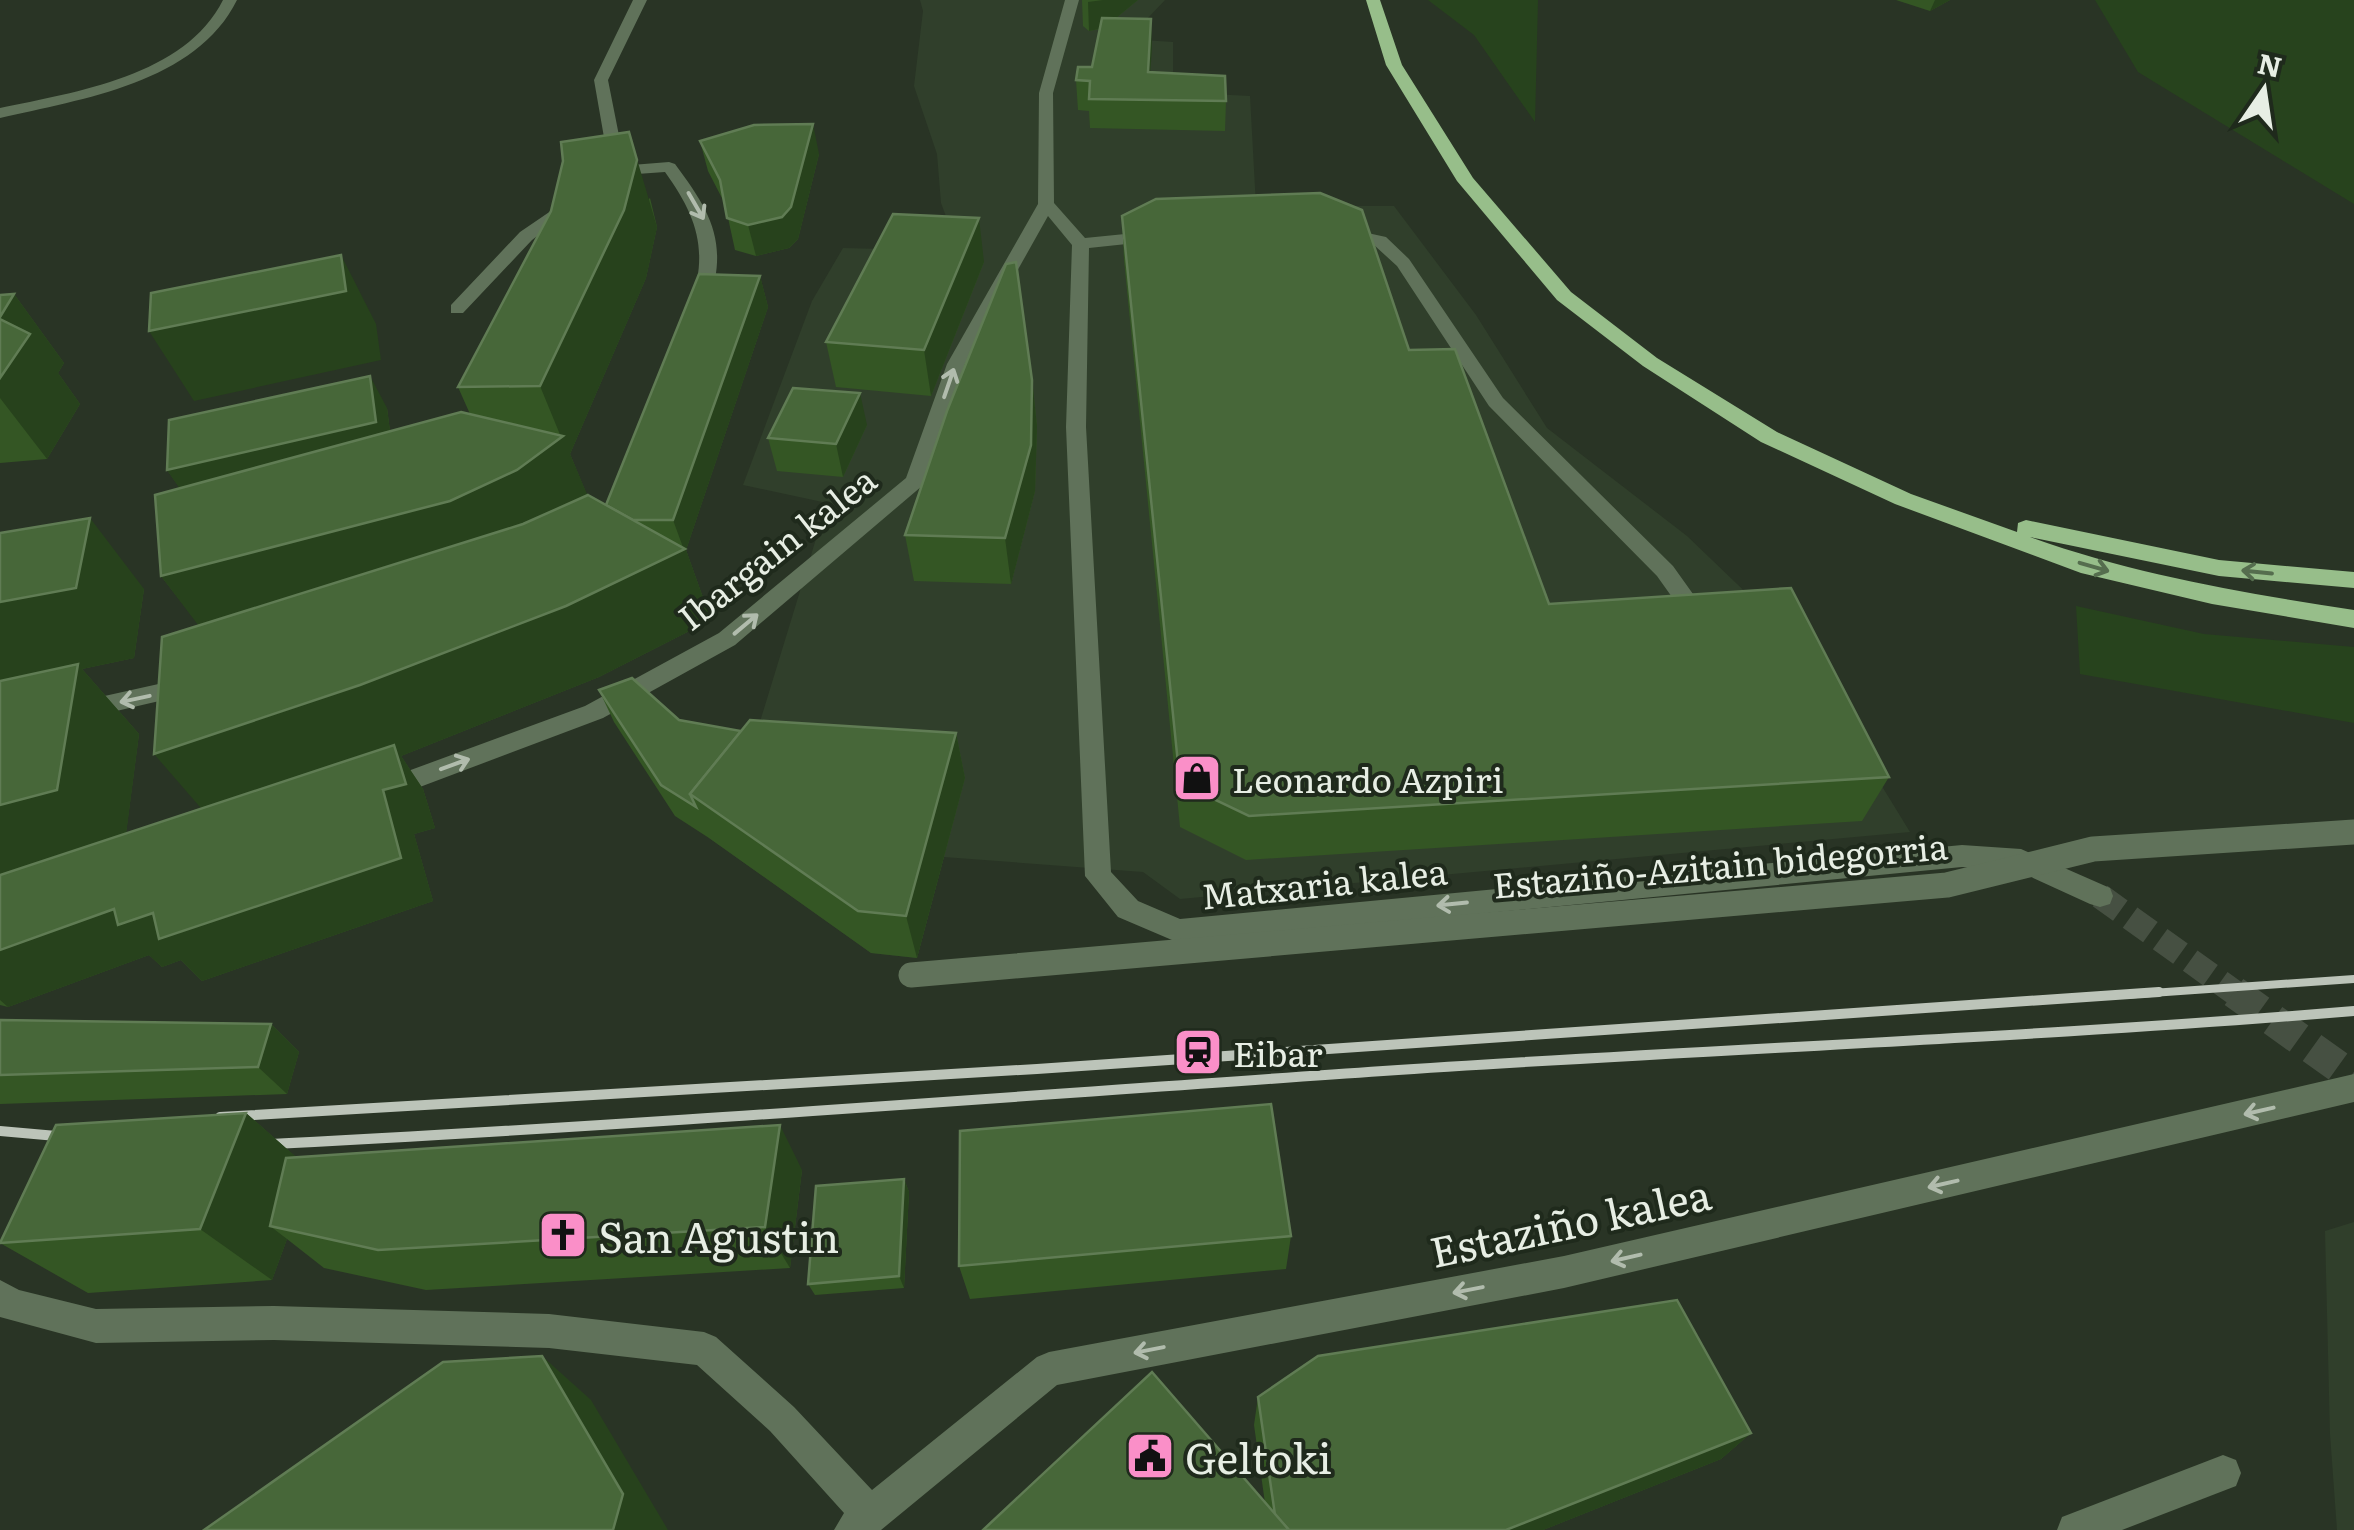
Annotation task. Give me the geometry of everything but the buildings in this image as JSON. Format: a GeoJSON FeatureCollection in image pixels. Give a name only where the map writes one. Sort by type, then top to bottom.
{"type":"FeatureCollection","features":[{"type":"Feature","properties":{"kind":"highway"},"geometry":{"type":"LineString","coordinates":[[1373,0],[1394,65],[1476,195],[1564,296],[1650,362],[1770,436],[1903,498],[2090,567],[2212,596],[2354,618]]}},
{"type":"Feature","properties":{"kind":"highway"},"geometry":{"type":"LineString","coordinates":[[1903,498],[2162,558],[2220,568],[2354,580]]}},
{"type":"Feature","properties":{"kind":"street"},"geometry":{"type":"LineString","coordinates":[[0,113],[101,88],[158,65],[214,28],[230,0]]}},
{"type":"Feature","properties":{"kind":"street"},"geometry":{"type":"LineString","coordinates":[[618,171],[601,80],[640,0]]}},
{"type":"Feature","properties":{"kind":"street"},"geometry":{"type":"LineString","coordinates":[[1072,0],[1046,93],[1046,204],[1081,244],[1172,235]]}},
{"type":"Feature","properties":{"kind":"street"},"geometry":{"type":"LineString","coordinates":[[456,309],[526,236],[618,171],[669,168],[702,210],[714,270],[691,322]]}},
{"type":"Feature","properties":{"kind":"street","name":"Ibargain kalea"},"geometry":{"type":"LineString","coordinates":[[356,800],[594,712],[728,640],[915,482],[956,364],[1046,204]]}},
{"type":"Feature","properties":{"kind":"street"},"geometry":{"type":"LineString","coordinates":[[1322,231],[1380,241],[1402,262],[1496,402],[1665,572],[1697,614]]}},
{"type":"Feature","properties":{"kind":"street","name":"Matxaria kalea"},"geometry":{"type":"LineString","coordinates":[[1081,244],[1076,427],[1098,876],[1128,908],[1179,931],[1962,856],[2020,860],[2100,896]]}},
{"type":"Feature","properties":{"kind":"street"},"geometry":{"type":"LineString","coordinates":[[54,716],[215,678]]}},
{"type":"Feature","properties":{"kind":"street","name":"Estaziño-Azitain bidegorria"},"geometry":{"type":"LineString","coordinates":[[911,975],[1947,885],[2093,849],[2354,832]]}},
{"type":"Feature","properties":{"kind":"street","name":"Estaziño kalea"},"geometry":{"type":"LineString","coordinates":[[860,1522],[1049,1369],[1564,1272],[2354,1088]]}},
{"type":"Feature","properties":{"kind":"street"},"geometry":{"type":"LineString","coordinates":[[0,1298],[11,1305],[96,1326],[274,1323],[550,1330],[704,1349],[782,1419],[860,1522]]}},
{"type":"Feature","properties":{"kind":"street"},"geometry":{"type":"LineString","coordinates":[[2075,1530],[2223,1473]]}},
{"type":"Feature","properties":{"kind":"shaded area"},"geometry":{"type":"Polygon","coordinates":[[[920,0],[1165,0],[1128,39],[1173,42],[1173,92],[1250,96],[1256,206],[1394,206],[1476,315],[1547,428],[1687,536],[1788,633],[1910,832],[1180,899],[1143,872],[944,857],[917,958],[871,953],[709,838],[736,800],[827,503],[743,485],[812,301],[843,248],[959,251],[941,203],[937,154],[914,86],[923,11],[920,0]]]}},
{"type":"Feature","properties":{"kind":"shaded area"},"geometry":{"type":"Polygon","coordinates":[[[2354,1222],[2354,1530],[2337,1530],[2330,1434],[2325,1231],[2354,1222]]]}},
{"type":"Feature","properties":{"kind":"green space"},"geometry":{"type":"Polygon","coordinates":[[[1428,0],[1538,0],[1535,122],[1474,35],[1428,0]]]}},
{"type":"Feature","properties":{"kind":"green space"},"geometry":{"type":"Polygon","coordinates":[[[2095,0],[2354,0],[2354,204],[2138,72],[2095,0]]]}},
{"type":"Feature","properties":{"kind":"green space"},"geometry":{"type":"Polygon","coordinates":[[[2076,606],[2204,634],[2354,647],[2354,723],[2080,674],[2076,606]]]}},
{"type":"Feature","properties":{"kind":"tunnel"},"geometry":{"type":"LineString","coordinates":[[2100,896],[2238,995]]}},
{"type":"Feature","properties":{"kind":"tunnel"},"geometry":{"type":"LineString","coordinates":[[2234,992],[2354,1078]]}},
{"type":"Feature","properties":{"kind":"railway"},"geometry":{"type":"LineString","coordinates":[[2123,995],[2354,979]]}},
{"type":"Feature","properties":{"kind":"railway"},"geometry":{"type":"LineString","coordinates":[[220,1117],[1037,1069],[2159,992]]}},
{"type":"Feature","properties":{"kind":"railway"},"geometry":{"type":"LineString","coordinates":[[253,1145],[2354,1011]]}},
{"type":"Feature","properties":{"kind":"railway"},"geometry":{"type":"LineString","coordinates":[[0,1131],[79,1138]]}},
{"type":"Feature","properties":{"kind":"place","name":"Leonardo Azpiri"},"geometry":{"type":"Point","coordinates":[1197,778]}},
{"type":"Feature","properties":{"kind":"place","name":"Eibar"},"geometry":{"type":"Point","coordinates":[1198,1052]}},
{"type":"Feature","properties":{"kind":"place","name":"San Agustin"},"geometry":{"type":"Point","coordinates":[563,1235]}},
{"type":"Feature","properties":{"kind":"place","name":"Geltoki"},"geometry":{"type":"Point","coordinates":[1150,1456]}}]}
